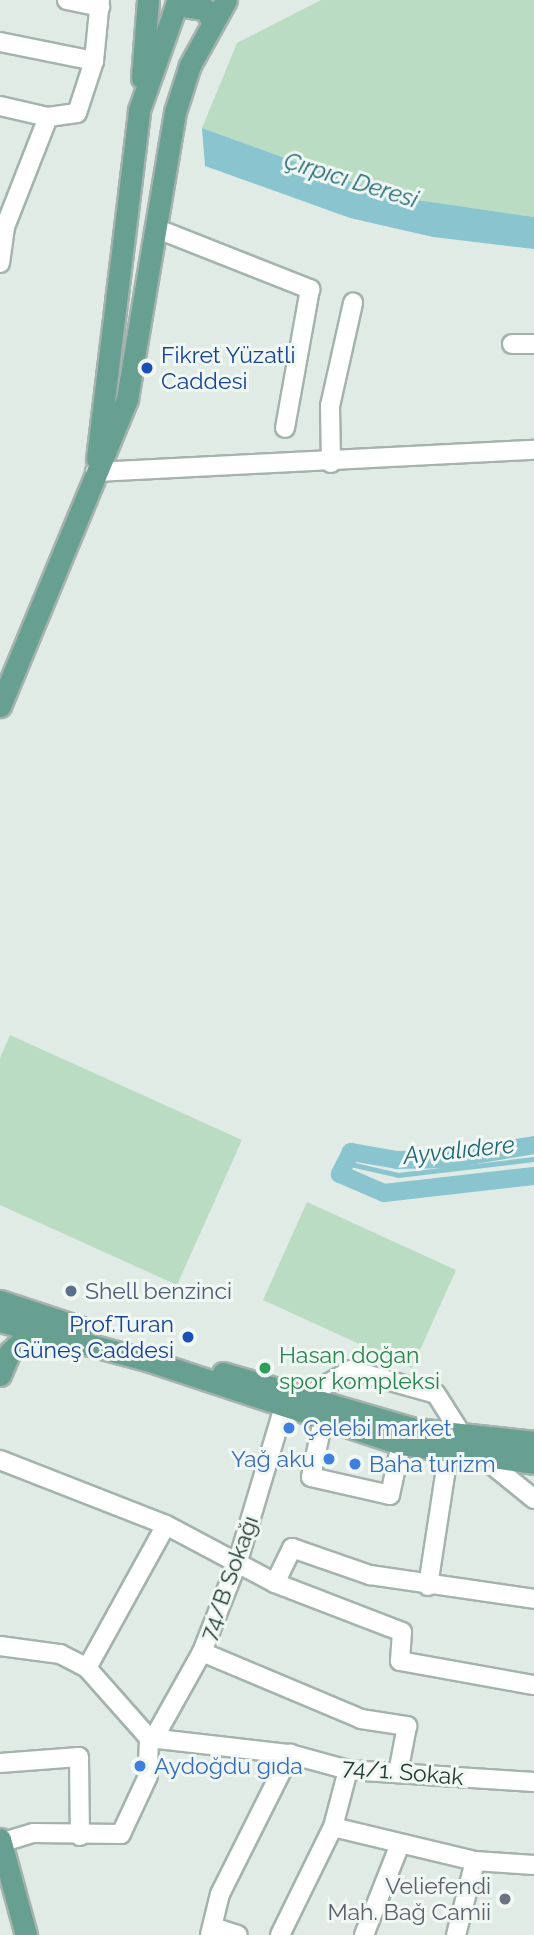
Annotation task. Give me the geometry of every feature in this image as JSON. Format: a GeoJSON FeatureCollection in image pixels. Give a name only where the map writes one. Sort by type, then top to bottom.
{"type":"FeatureCollection","features":[{"type":"Feature","properties":{"kind":"main road"},"geometry":{"type":"LineString","coordinates":[[95,472],[139,110],[148,0]]}},
{"type":"Feature","properties":{"kind":"main road"},"geometry":{"type":"LineString","coordinates":[[0,706],[127,399],[175,112],[213,23],[226,0]]}},
{"type":"Feature","properties":{"kind":"main road"},"geometry":{"type":"LineString","coordinates":[[139,110],[177,2],[205,9],[213,23]]}},
{"type":"Feature","properties":{"kind":"main road"},"geometry":{"type":"LineString","coordinates":[[0,1301],[302,1399],[462,1435],[534,1442]]}},
{"type":"Feature","properties":{"kind":"main road"},"geometry":{"type":"LineString","coordinates":[[0,1376],[30,1328],[56,1320]]}},
{"type":"Feature","properties":{"kind":"main road"},"geometry":{"type":"LineString","coordinates":[[0,1321],[147,1360],[283,1410],[401,1444],[448,1456],[534,1463]]}},
{"type":"Feature","properties":{"kind":"main road"},"geometry":{"type":"LineString","coordinates":[[0,1841],[6,1887],[26,1935]]}},
{"type":"Feature","properties":{"kind":"street"},"geometry":{"type":"LineString","coordinates":[[0,106],[48,117],[77,113],[94,61],[100,4],[67,0]]}},
{"type":"Feature","properties":{"kind":"street"},"geometry":{"type":"LineString","coordinates":[[0,43],[94,61]]}},
{"type":"Feature","properties":{"kind":"street"},"geometry":{"type":"LineString","coordinates":[[0,262],[3,226],[48,117]]}},
{"type":"Feature","properties":{"kind":"street"},"geometry":{"type":"LineString","coordinates":[[155,228],[310,289],[285,428]]}},
{"type":"Feature","properties":{"kind":"street"},"geometry":{"type":"LineString","coordinates":[[331,463],[330,406],[353,303]]}},
{"type":"Feature","properties":{"kind":"street"},"geometry":{"type":"LineString","coordinates":[[512,344],[534,344]]}},
{"type":"Feature","properties":{"kind":"street"},"geometry":{"type":"LineString","coordinates":[[95,472],[331,463],[534,450]]}},
{"type":"Feature","properties":{"kind":"street"},"geometry":{"type":"LineString","coordinates":[[302,1399],[351,1370],[436,1394],[462,1435]]}},
{"type":"Feature","properties":{"kind":"street","name":"74/B Sokağı"},"geometry":{"type":"LineString","coordinates":[[151,1738],[202,1652],[238,1561],[283,1410]]}},
{"type":"Feature","properties":{"kind":"street"},"geometry":{"type":"LineString","coordinates":[[323,1420],[311,1477],[390,1495],[401,1444]]}},
{"type":"Feature","properties":{"kind":"street"},"geometry":{"type":"LineString","coordinates":[[428,1586],[448,1456]]}},
{"type":"Feature","properties":{"kind":"street"},"geometry":{"type":"LineString","coordinates":[[0,1460],[166,1525],[275,1583],[402,1632],[400,1661],[534,1685]]}},
{"type":"Feature","properties":{"kind":"street"},"geometry":{"type":"LineString","coordinates":[[486,1460],[534,1499]]}},
{"type":"Feature","properties":{"kind":"street"},"geometry":{"type":"LineString","coordinates":[[87,1668],[166,1525]]}},
{"type":"Feature","properties":{"kind":"street"},"geometry":{"type":"LineString","coordinates":[[275,1583],[292,1548],[428,1586],[534,1599]]}},
{"type":"Feature","properties":{"kind":"street"},"geometry":{"type":"LineString","coordinates":[[0,1646],[60,1654],[87,1668],[151,1738],[148,1776],[126,1829],[114,1836],[33,1833],[0,1841]]}},
{"type":"Feature","properties":{"kind":"street"},"geometry":{"type":"LineString","coordinates":[[202,1652],[273,1688],[361,1719],[407,1726],[398,1773]]}},
{"type":"Feature","properties":{"kind":"street","name":"74/1. Sokak"},"geometry":{"type":"LineString","coordinates":[[151,1738],[290,1754],[348,1770],[534,1782]]}},
{"type":"Feature","properties":{"kind":"street"},"geometry":{"type":"LineString","coordinates":[[238,1935],[211,1931],[220,1894],[290,1754]]}},
{"type":"Feature","properties":{"kind":"street"},"geometry":{"type":"LineString","coordinates":[[0,1763],[79,1757],[79,1836]]}},
{"type":"Feature","properties":{"kind":"street"},"geometry":{"type":"LineString","coordinates":[[280,1935],[333,1827],[348,1770]]}},
{"type":"Feature","properties":{"kind":"street"},"geometry":{"type":"LineString","coordinates":[[333,1827],[475,1861],[534,1865]]}},
{"type":"Feature","properties":{"kind":"street"},"geometry":{"type":"LineString","coordinates":[[364,1935],[400,1844]]}},
{"type":"Feature","properties":{"kind":"street"},"geometry":{"type":"LineString","coordinates":[[456,1935],[475,1861]]}},
{"type":"Feature","properties":{"kind":"green space"},"geometry":{"type":"Polygon","coordinates":[[[321,0],[534,0],[534,217],[390,196],[202,128],[237,43],[321,0]]]}},
{"type":"Feature","properties":{"kind":"green space"},"geometry":{"type":"Polygon","coordinates":[[[10,1035],[242,1140],[177,1285],[0,1205],[0,1058],[10,1035]]]}},
{"type":"Feature","properties":{"kind":"green space"},"geometry":{"type":"Polygon","coordinates":[[[307,1202],[456,1270],[412,1368],[263,1300],[307,1202]]]}},
{"type":"Feature","properties":{"kind":"water"},"geometry":{"type":"Polygon","coordinates":[[[202,128],[390,196],[534,217],[534,249],[433,237],[350,218],[205,166],[202,128]]]}},
{"type":"Feature","properties":{"kind":"waterway"},"geometry":{"type":"LineString","coordinates":[[534,1145],[452,1159],[397,1160],[351,1152],[340,1174],[384,1193],[534,1176]]}},
{"type":"Feature","properties":{"kind":"waterway","name":"Ayvalıdere"},"geometry":{"type":"LineString","coordinates":[[346,1163],[398,1175],[534,1159]]}},
{"type":"Feature","properties":{"kind":"place","name":"Fikret Yüzatli Caddesi"},"geometry":{"type":"Point","coordinates":[147,368]}},
{"type":"Feature","properties":{"kind":"place","name":"Shell benzinci"},"geometry":{"type":"Point","coordinates":[71,1291]}},
{"type":"Feature","properties":{"kind":"place","name":"Prof.Turan Güneş Caddesi"},"geometry":{"type":"Point","coordinates":[188,1337]}},
{"type":"Feature","properties":{"kind":"place","name":"Hasan doğan spor kompleksi"},"geometry":{"type":"Point","coordinates":[265,1368]}},
{"type":"Feature","properties":{"kind":"place","name":"Çelebi market"},"geometry":{"type":"Point","coordinates":[289,1428]}},
{"type":"Feature","properties":{"kind":"place","name":"Yağ aku"},"geometry":{"type":"Point","coordinates":[329,1459]}},
{"type":"Feature","properties":{"kind":"place","name":"Baha turizm"},"geometry":{"type":"Point","coordinates":[355,1464]}},
{"type":"Feature","properties":{"kind":"place","name":"Aydoğdu gıda"},"geometry":{"type":"Point","coordinates":[140,1766]}},
{"type":"Feature","properties":{"kind":"place","name":"Veliefendi Mah. Bağ Camii"},"geometry":{"type":"Point","coordinates":[505,1899]}},
{"type":"Feature","properties":{"kind":"water label","name":"Çırpıcı Deresi"},"geometry":{"type":"Point","coordinates":[351,180]}}]}
